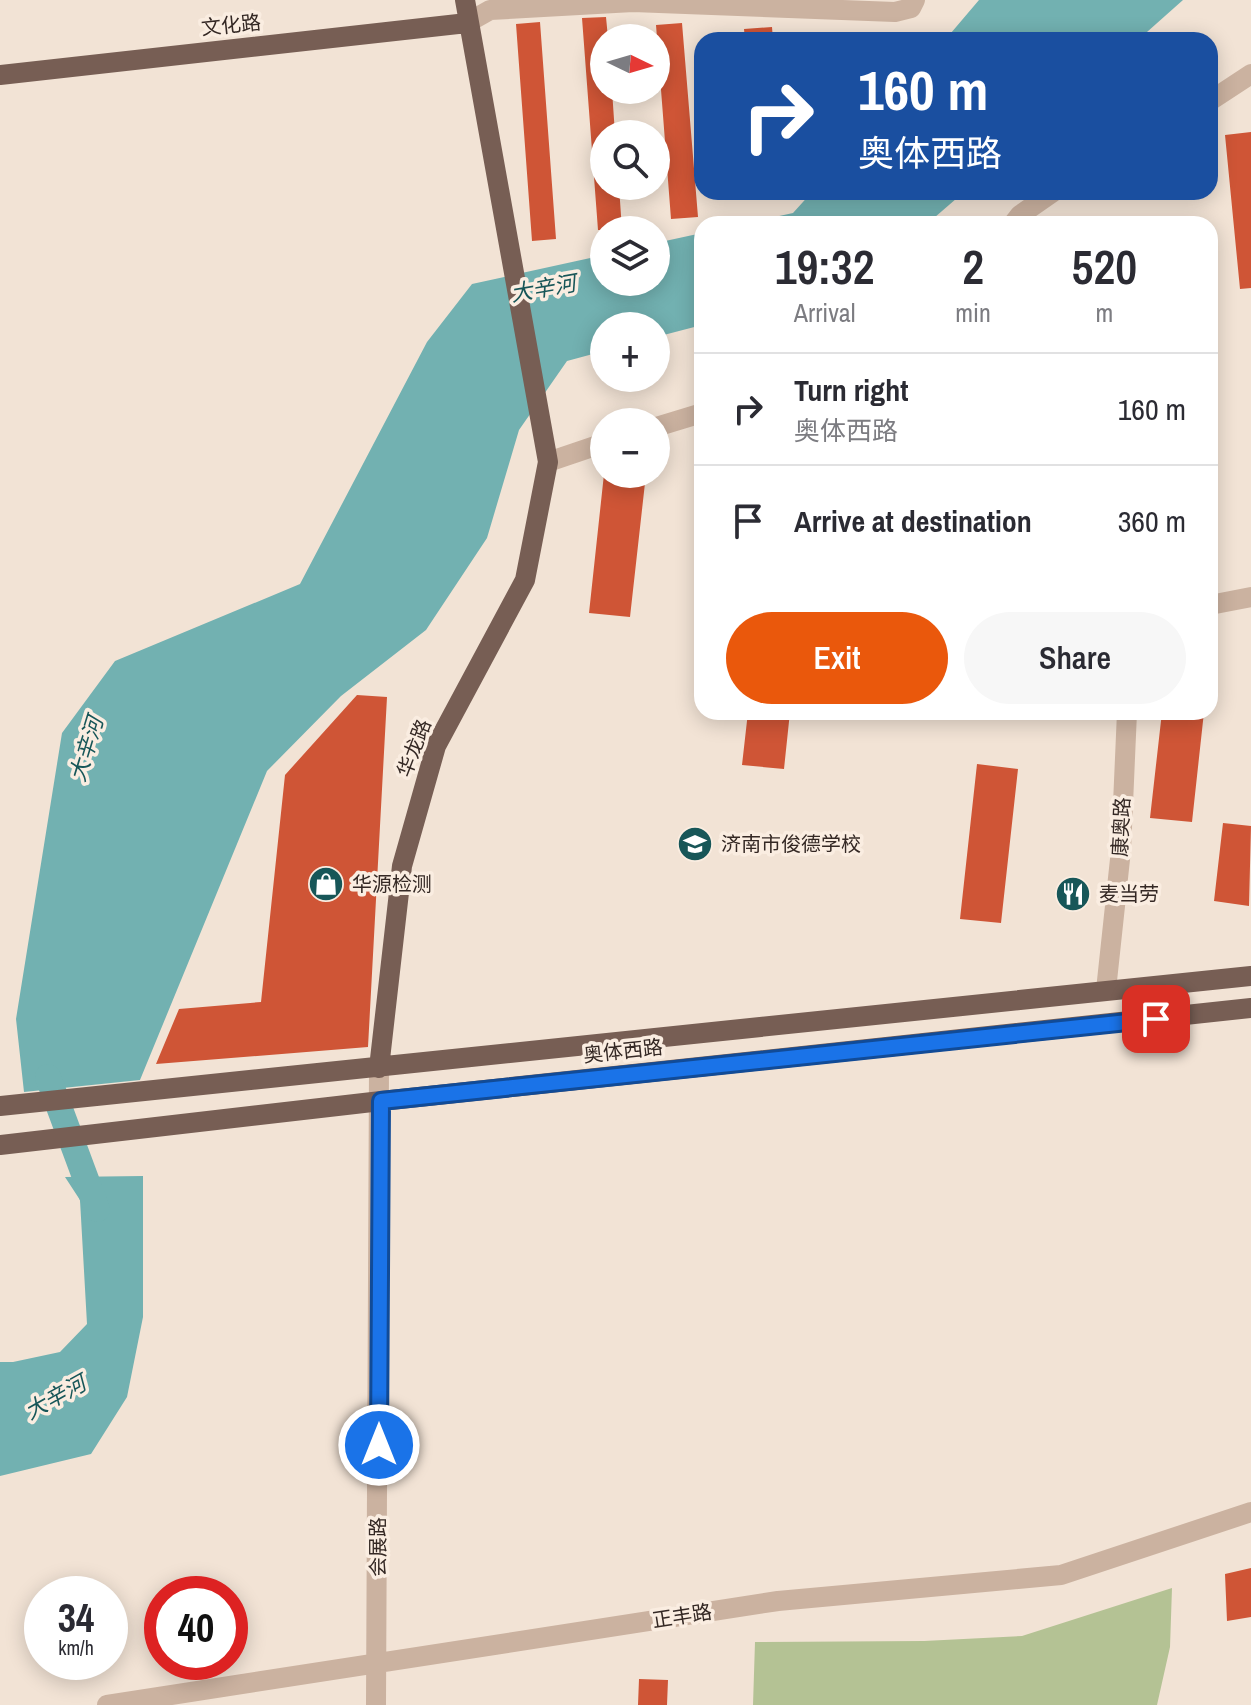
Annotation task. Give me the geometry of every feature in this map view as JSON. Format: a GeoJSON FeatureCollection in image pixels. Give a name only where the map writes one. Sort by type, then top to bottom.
{"type":"FeatureCollection","features":[{"type":"Feature","properties":{"kind":"main road"},"geometry":{"type":"LineString","coordinates":[[465,0],[548,462]]}},
{"type":"Feature","properties":{"kind":"main road","name":"文化路"},"geometry":{"type":"LineString","coordinates":[[0,75],[467,23]]}},
{"type":"Feature","properties":{"kind":"main road","name":"华龙路"},"geometry":{"type":"LineString","coordinates":[[379,1068],[402,866],[436,746],[525,580],[548,462]]}},
{"type":"Feature","properties":{"kind":"main road","name":"奥体西路"},"geometry":{"type":"LineString","coordinates":[[0,1106],[1251,976]]}},
{"type":"Feature","properties":{"kind":"main road","name":"奥体西路"},"geometry":{"type":"LineString","coordinates":[[0,1145],[1251,1008]]}},
{"type":"Feature","properties":{"kind":"street"},"geometry":{"type":"LineString","coordinates":[[467,23],[490,10],[617,3],[895,12],[911,8],[915,0]]}},
{"type":"Feature","properties":{"kind":"street"},"geometry":{"type":"LineString","coordinates":[[1218,96],[1251,74]]}},
{"type":"Feature","properties":{"kind":"street"},"geometry":{"type":"LineString","coordinates":[[1019,216],[1042,200]]}},
{"type":"Feature","properties":{"kind":"street"},"geometry":{"type":"LineString","coordinates":[[670,423],[694,415]]}},
{"type":"Feature","properties":{"kind":"street"},"geometry":{"type":"LineString","coordinates":[[548,462],[590,448]]}},
{"type":"Feature","properties":{"kind":"street"},"geometry":{"type":"LineString","coordinates":[[1218,603],[1251,597]]}},
{"type":"Feature","properties":{"kind":"street","name":"康奥路"},"geometry":{"type":"LineString","coordinates":[[1106,990],[1121,850],[1127,720]]}},
{"type":"Feature","properties":{"kind":"street","name":"会展路"},"geometry":{"type":"LineString","coordinates":[[376,1705],[379,1068]]}},
{"type":"Feature","properties":{"kind":"street","name":"正丰路"},"geometry":{"type":"LineString","coordinates":[[107,1705],[778,1601],[1061,1575],[1251,1512]]}},
{"type":"Feature","properties":{"kind":"green space"},"geometry":{"type":"Polygon","coordinates":[[[1172,1588],[1170,1647],[1157,1705],[753,1705],[755,1642],[924,1641],[1022,1636],[1172,1588]]]}},
{"type":"Feature","properties":{"kind":"water"},"geometry":{"type":"Polygon","coordinates":[[[979,0],[1183,0],[1147,32],[952,32],[979,0]]]}},
{"type":"Feature","properties":{"kind":"water"},"geometry":{"type":"Polygon","coordinates":[[[805,200],[955,200],[936,216],[779,216],[793,213],[805,200]]]}},
{"type":"Feature","properties":{"kind":"water"},"geometry":{"type":"Polygon","coordinates":[[[694,235],[694,327],[670,333],[670,312],[590,312],[590,355],[567,361],[519,430],[487,538],[426,630],[341,696],[267,771],[140,1080],[24,1092],[16,1019],[62,733],[115,661],[300,584],[427,342],[472,284],[590,258],[590,296],[670,296],[670,240],[694,235]]]}},
{"type":"Feature","properties":{"kind":"water"},"geometry":{"type":"Polygon","coordinates":[[[143,1176],[143,1317],[127,1397],[91,1454],[0,1476],[0,1362],[60,1352],[87,1324],[80,1200],[65,1177],[143,1176]]]}},
{"type":"Feature","properties":{"kind":"building"},"geometry":{"type":"Polygon","coordinates":[[[606,17],[607,24],[590,24],[590,104],[613,104],[614,120],[590,120],[590,124],[582,18],[606,17]]]}},
{"type":"Feature","properties":{"kind":"building"},"geometry":{"type":"Polygon","coordinates":[[[540,22],[556,239],[532,241],[516,24],[540,22]]]}},
{"type":"Feature","properties":{"kind":"building"},"geometry":{"type":"Polygon","coordinates":[[[682,23],[694,200],[697,200],[698,216],[671,219],[670,120],[663,120],[662,104],[670,104],[669,24],[682,23]]]}},
{"type":"Feature","properties":{"kind":"building"},"geometry":{"type":"Polygon","coordinates":[[[772,27],[772,32],[744,32],[744,29],[772,27]]]}},
{"type":"Feature","properties":{"kind":"building"},"geometry":{"type":"Polygon","coordinates":[[[1251,132],[1251,288],[1240,289],[1225,135],[1251,132]]]}},
{"type":"Feature","properties":{"kind":"building"},"geometry":{"type":"Polygon","coordinates":[[[596,200],[620,200],[621,216],[597,216],[596,200]]]}},
{"type":"Feature","properties":{"kind":"building"},"geometry":{"type":"Polygon","coordinates":[[[602,488],[644,488],[630,617],[589,613],[602,488]]]}},
{"type":"Feature","properties":{"kind":"building","name":"华源检测"},"geometry":{"type":"Polygon","coordinates":[[[357,695],[387,697],[368,1047],[156,1064],[179,1009],[261,1002],[285,775],[357,695]]]}},
{"type":"Feature","properties":{"kind":"building"},"geometry":{"type":"Polygon","coordinates":[[[747,720],[789,720],[784,769],[742,765],[747,720]]]}},
{"type":"Feature","properties":{"kind":"building"},"geometry":{"type":"Polygon","coordinates":[[[1161,720],[1203,720],[1192,822],[1150,818],[1161,720]]]}},
{"type":"Feature","properties":{"kind":"building"},"geometry":{"type":"Polygon","coordinates":[[[977,764],[1018,769],[1001,923],[960,919],[977,764]]]}},
{"type":"Feature","properties":{"kind":"building"},"geometry":{"type":"Polygon","coordinates":[[[1223,823],[1251,826],[1249,906],[1214,901],[1223,823]]]}},
{"type":"Feature","properties":{"kind":"building"},"geometry":{"type":"Polygon","coordinates":[[[1251,1568],[1251,1617],[1227,1621],[1225,1574],[1251,1568]]]}},
{"type":"Feature","properties":{"kind":"building"},"geometry":{"type":"Polygon","coordinates":[[[639,1679],[668,1680],[667,1705],[638,1705],[639,1679]]]}},
{"type":"Feature","properties":{"kind":"waterway","name":"大辛河"},"geometry":{"type":"LineString","coordinates":[[48,1077],[97,1209]]}},
{"type":"Feature","properties":{"kind":"place","name":"济南市俊德学校"},"geometry":{"type":"Point","coordinates":[695,844]}},
{"type":"Feature","properties":{"kind":"place","name":"华源检测"},"geometry":{"type":"Point","coordinates":[326,884]}},
{"type":"Feature","properties":{"kind":"place","name":"麦当劳"},"geometry":{"type":"Point","coordinates":[1073,894]}},
{"type":"Feature","properties":{"kind":"route"},"geometry":{"type":"LineString","coordinates":[[379,1445],[381,1101],[1156,1019]]}}]}
